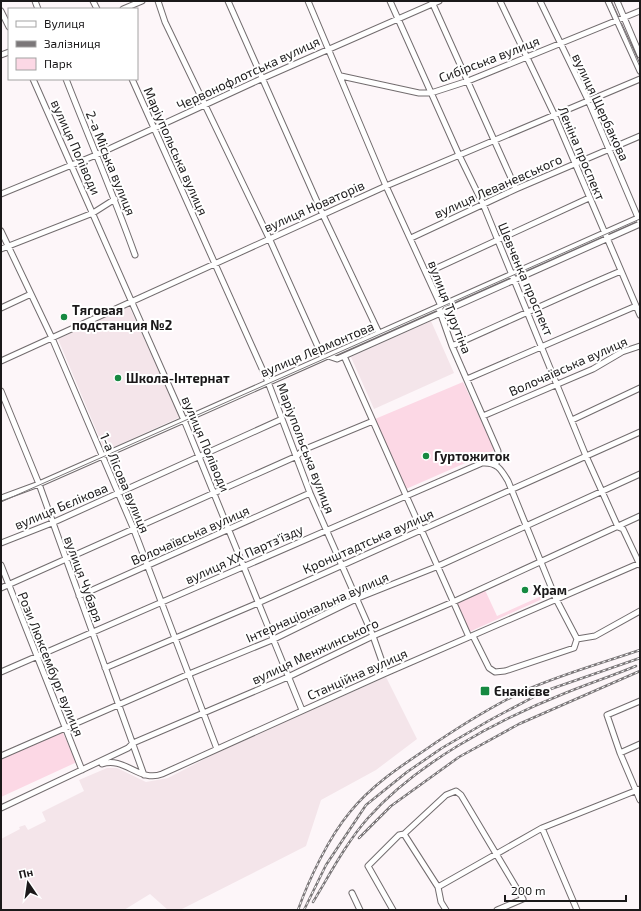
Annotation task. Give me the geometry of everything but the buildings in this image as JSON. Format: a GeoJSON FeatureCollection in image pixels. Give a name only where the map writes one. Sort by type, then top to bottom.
{"type":"FeatureCollection","features":[{"type":"Feature","properties":{"kind":"street"},"geometry":{"type":"LineString","coordinates":[[125,8],[142,1]]}},
{"type":"Feature","properties":{"kind":"street"},"geometry":{"type":"LineString","coordinates":[[158,1],[165,22],[204,106],[269,238],[325,357]]}},
{"type":"Feature","properties":{"kind":"street"},"geometry":{"type":"LineString","coordinates":[[228,1],[323,215],[379,333]]}},
{"type":"Feature","properties":{"kind":"street","name":"вулиця Турутіна"},"geometry":{"type":"LineString","coordinates":[[308,1],[341,76],[386,186],[441,306],[439,309],[440,313],[452,346],[498,452],[496,464]]}},
{"type":"Feature","properties":{"kind":"street","name":"Шевченка проспект"},"geometry":{"type":"LineString","coordinates":[[390,1],[430,93],[483,204],[586,456],[618,527],[623,529],[640,564]]}},
{"type":"Feature","properties":{"kind":"street","name":"Червонофлотська вулиця"},"geometry":{"type":"LineString","coordinates":[[1,194],[96,155],[432,2],[439,1]]}},
{"type":"Feature","properties":{"kind":"street","name":"Леніна проспект"},"geometry":{"type":"LineString","coordinates":[[500,1],[525,57],[554,114],[640,315]]}},
{"type":"Feature","properties":{"kind":"street","name":"вулиця Щербакова"},"geometry":{"type":"LineString","coordinates":[[540,1],[559,43],[588,100],[639,220]]}},
{"type":"Feature","properties":{"kind":"street"},"geometry":{"type":"LineString","coordinates":[[608,1],[640,71]]}},
{"type":"Feature","properties":{"kind":"street"},"geometry":{"type":"LineString","coordinates":[[617,1],[640,55]]}},
{"type":"Feature","properties":{"kind":"street"},"geometry":{"type":"LineString","coordinates":[[432,2],[516,189]]}},
{"type":"Feature","properties":{"kind":"street","name":"Сибірська вулиця"},"geometry":{"type":"LineString","coordinates":[[341,76],[419,93],[430,93],[468,81],[640,11]]}},
{"type":"Feature","properties":{"kind":"street"},"geometry":{"type":"LineString","coordinates":[[1,12],[8,26]]}},
{"type":"Feature","properties":{"kind":"street","name":"вулиця Поліводи"},"geometry":{"type":"LineString","coordinates":[[33,80],[72,164],[200,457],[272,640],[302,710]]}},
{"type":"Feature","properties":{"kind":"street","name":"2-а Міська вулиця"},"geometry":{"type":"LineString","coordinates":[[66,80],[115,199],[135,255]]}},
{"type":"Feature","properties":{"kind":"street","name":"Маріупольська вулиця"},"geometry":{"type":"LineString","coordinates":[[132,80],[268,382],[310,493],[341,565],[358,598],[386,674]]}},
{"type":"Feature","properties":{"kind":"street","name":"вулиця Новаторів"},"geometry":{"type":"LineString","coordinates":[[1,361],[386,186],[554,114],[640,80]]}},
{"type":"Feature","properties":{"kind":"street","name":"вулиця Леваневського"},"geometry":{"type":"LineString","coordinates":[[411,238],[516,189],[640,136]]}},
{"type":"Feature","properties":{"kind":"street"},"geometry":{"type":"LineString","coordinates":[[426,273],[589,198]]}},
{"type":"Feature","properties":{"kind":"street"},"geometry":{"type":"LineString","coordinates":[[1,249],[93,213],[115,199]]}},
{"type":"Feature","properties":{"kind":"street","name":"вулиця Лермонтова"},"geometry":{"type":"LineString","coordinates":[[1,498],[39,484],[605,232],[639,220]]}},
{"type":"Feature","properties":{"kind":"street","name":"вулиця Лермонтова"},"geometry":{"type":"LineString","coordinates":[[325,357],[337,359],[344,356],[607,238],[639,220]]}},
{"type":"Feature","properties":{"kind":"street","name":"1-а Лісова вулиця"},"geometry":{"type":"LineString","coordinates":[[1,231],[52,338],[134,530],[160,603],[189,674],[216,749]]}},
{"type":"Feature","properties":{"kind":"street"},"geometry":{"type":"LineString","coordinates":[[452,346],[621,271]]}},
{"type":"Feature","properties":{"kind":"street"},"geometry":{"type":"LineString","coordinates":[[1,308],[31,294]]}},
{"type":"Feature","properties":{"kind":"street"},"geometry":{"type":"LineString","coordinates":[[466,379],[543,348],[636,306]]}},
{"type":"Feature","properties":{"kind":"street","name":"Волочаївська вулиця"},"geometry":{"type":"LineString","coordinates":[[483,416],[593,369],[622,352],[640,346]]}},
{"type":"Feature","properties":{"kind":"street"},"geometry":{"type":"LineString","coordinates":[[344,356],[372,422],[422,530],[436,567],[471,636],[489,668],[495,672],[520,668],[574,648],[577,639],[556,599],[511,489],[501,469],[496,464]]}},
{"type":"Feature","properties":{"kind":"street"},"geometry":{"type":"LineString","coordinates":[[572,420],[640,388]]}},
{"type":"Feature","properties":{"kind":"street","name":"вулиця Чубаря"},"geometry":{"type":"LineString","coordinates":[[1,391],[39,484],[144,775]]}},
{"type":"Feature","properties":{"kind":"street","name":"вулиця Бєлікова"},"geometry":{"type":"LineString","coordinates":[[1,543],[52,523],[118,494],[282,419]]}},
{"type":"Feature","properties":{"kind":"street"},"geometry":{"type":"LineString","coordinates":[[1,588],[215,494],[297,456],[303,450],[372,422]]}},
{"type":"Feature","properties":{"kind":"street","name":"Кронштадтська вулиця"},"geometry":{"type":"LineString","coordinates":[[105,668],[258,603],[640,432]]}},
{"type":"Feature","properties":{"kind":"street","name":"вулиця XX Партз'їзду"},"geometry":{"type":"LineString","coordinates":[[1,672],[482,463],[490,462],[496,464]]}},
{"type":"Feature","properties":{"kind":"street","name":"Інтернаціональна вулиця"},"geometry":{"type":"LineString","coordinates":[[1,756],[189,674],[272,640],[358,598],[436,567],[640,474]]}},
{"type":"Feature","properties":{"kind":"street","name":"Волочаївська вулиця"},"geometry":{"type":"LineString","coordinates":[[79,596],[310,493]]}},
{"type":"Feature","properties":{"kind":"street","name":"вулиця Менжинського"},"geometry":{"type":"LineString","coordinates":[[1,808],[128,748],[133,743],[288,677],[373,636],[453,602],[640,516]]}},
{"type":"Feature","properties":{"kind":"street","name":"Станційна вулиця"},"geometry":{"type":"LineString","coordinates":[[144,775],[156,776],[302,710],[640,564]]}},
{"type":"Feature","properties":{"kind":"street","name":"Рози Люксембург вулиця"},"geometry":{"type":"LineString","coordinates":[[1,565],[64,729],[82,770]]}},
{"type":"Feature","properties":{"kind":"street"},"geometry":{"type":"LineString","coordinates":[[577,639],[595,636],[640,611]]}},
{"type":"Feature","properties":{"kind":"street"},"geometry":{"type":"LineString","coordinates":[[640,701],[607,715],[620,753],[638,790],[640,800]]}},
{"type":"Feature","properties":{"kind":"street"},"geometry":{"type":"LineString","coordinates":[[620,753],[640,744]]}},
{"type":"Feature","properties":{"kind":"street"},"geometry":{"type":"LineString","coordinates":[[82,770],[106,762],[115,762],[144,775]]}},
{"type":"Feature","properties":{"kind":"street"},"geometry":{"type":"LineString","coordinates":[[438,887],[542,828],[638,790]]}},
{"type":"Feature","properties":{"kind":"street"},"geometry":{"type":"LineString","coordinates":[[393,910],[368,866],[399,835],[404,834],[446,795],[456,791],[461,795],[497,853],[523,899],[497,910]]}},
{"type":"Feature","properties":{"kind":"street"},"geometry":{"type":"LineString","coordinates":[[542,828],[577,910]]}},
{"type":"Feature","properties":{"kind":"street"},"geometry":{"type":"LineString","coordinates":[[404,834],[438,887],[441,902],[446,910]]}},
{"type":"Feature","properties":{"kind":"street"},"geometry":{"type":"LineString","coordinates":[[352,893],[360,910]]}},
{"type":"Feature","properties":{"kind":"shaded area","name":"Школа-Інтернат"},"geometry":{"type":"Polygon","coordinates":[[[129,306],[180,417],[105,451],[58,339],[129,306]]]}},
{"type":"Feature","properties":{"kind":"shaded area"},"geometry":{"type":"Polygon","coordinates":[[[431,321],[454,373],[374,409],[351,357],[431,321]]]}},
{"type":"Feature","properties":{"kind":"shaded area"},"geometry":{"type":"Polygon","coordinates":[[[386,677],[417,739],[376,770],[321,800],[306,846],[180,910],[168,910],[150,894],[124,910],[1,910],[1,839],[20,829],[19,827],[25,825],[28,830],[46,821],[42,812],[84,791],[79,780],[107,768],[117,768],[146,782],[168,778],[220,751],[386,677]]]}},
{"type":"Feature","properties":{"kind":"green space"},"geometry":{"type":"Polygon","coordinates":[[[463,382],[495,450],[406,489],[375,419],[463,382]]]}},
{"type":"Feature","properties":{"kind":"green space"},"geometry":{"type":"Polygon","coordinates":[[[485,590],[497,616],[548,593],[549,596],[469,632],[456,604],[485,590]]]}},
{"type":"Feature","properties":{"kind":"green space"},"geometry":{"type":"Polygon","coordinates":[[[62,731],[77,762],[1,797],[1,759],[62,731]]]}},
{"type":"Feature","properties":{"kind":"tram line"},"geometry":{"type":"LineString","coordinates":[[611,1],[640,67]]}},
{"type":"Feature","properties":{"kind":"tram line"},"geometry":{"type":"LineString","coordinates":[[1,502],[640,219]]}},
{"type":"Feature","properties":{"kind":"railway"},"geometry":{"type":"LineString","coordinates":[[298,910],[314,872],[327,846],[342,822],[358,803],[385,778],[462,726],[526,690],[640,650]]}},
{"type":"Feature","properties":{"kind":"railway"},"geometry":{"type":"LineString","coordinates":[[304,910],[326,865],[366,805],[407,772],[442,748],[490,720],[545,691],[640,658]]}},
{"type":"Feature","properties":{"kind":"railway"},"geometry":{"type":"LineString","coordinates":[[313,902],[345,848],[368,818],[410,779],[433,762],[458,746],[511,717],[563,694],[636,666]]}},
{"type":"Feature","properties":{"kind":"railway"},"geometry":{"type":"LineString","coordinates":[[359,838],[391,806],[459,757],[519,724],[640,671]]}},
{"type":"Feature","properties":{"kind":"place","name":"Тяговая подстанция №2"},"geometry":{"type":"Point","coordinates":[64,317]}},
{"type":"Feature","properties":{"kind":"place","name":"Школа-Інтернат"},"geometry":{"type":"Point","coordinates":[118,378]}},
{"type":"Feature","properties":{"kind":"place","name":"Гуртожиток"},"geometry":{"type":"Point","coordinates":[426,456]}},
{"type":"Feature","properties":{"kind":"place","name":"Храм"},"geometry":{"type":"Point","coordinates":[525,590]}},
{"type":"Feature","properties":{"kind":"place","name":"Єнакієве"},"geometry":{"type":"Point","coordinates":[485,691]}}]}
